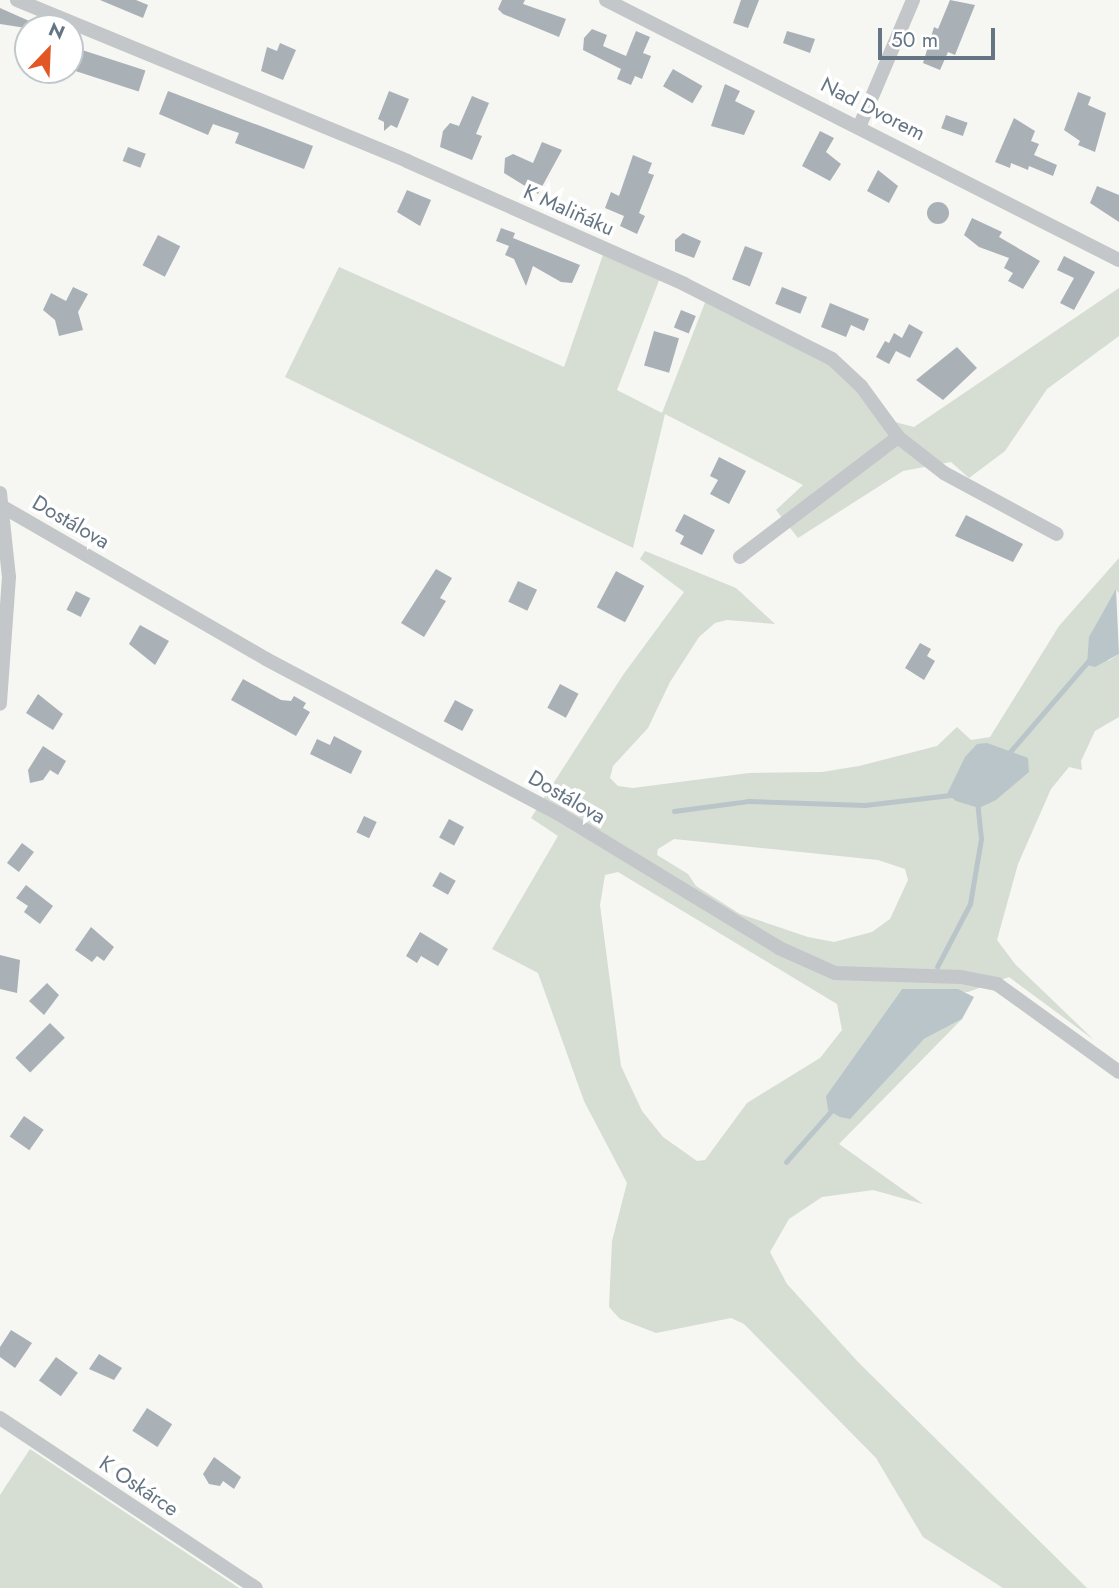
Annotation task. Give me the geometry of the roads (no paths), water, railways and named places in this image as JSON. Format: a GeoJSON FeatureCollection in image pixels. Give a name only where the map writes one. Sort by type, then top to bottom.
{"type":"FeatureCollection","features":[{"type":"Feature","properties":{"kind":"street","name":"K Maliňáku"},"geometry":{"type":"LineString","coordinates":[[17,0],[407,161],[684,284],[832,359],[861,386],[898,437],[944,473],[1057,534]]}},
{"type":"Feature","properties":{"kind":"street","name":"Nad Dvorem"},"geometry":{"type":"LineString","coordinates":[[606,0],[860,125],[1119,260]]}},
{"type":"Feature","properties":{"kind":"street"},"geometry":{"type":"LineString","coordinates":[[860,125],[913,0]]}},
{"type":"Feature","properties":{"kind":"street"},"geometry":{"type":"LineString","coordinates":[[740,557],[898,437]]}},
{"type":"Feature","properties":{"kind":"street"},"geometry":{"type":"LineString","coordinates":[[0,704],[9,577],[1,500]]}},
{"type":"Feature","properties":{"kind":"street","name":"Dostálova"},"geometry":{"type":"LineString","coordinates":[[1,500],[266,659],[559,814],[779,948],[835,973],[961,977],[997,984],[1119,1072]]}},
{"type":"Feature","properties":{"kind":"street","name":"K Oskárce"},"geometry":{"type":"LineString","coordinates":[[0,1418],[256,1588]]}},
{"type":"Feature","properties":{"kind":"waterway"},"geometry":{"type":"LineString","coordinates":[[1009,753],[1090,659]]}},
{"type":"Feature","properties":{"kind":"waterway"},"geometry":{"type":"LineString","coordinates":[[674,811],[749,801],[865,805],[952,795]]}},
{"type":"Feature","properties":{"kind":"waterway"},"geometry":{"type":"LineString","coordinates":[[937,967],[970,904],[981,839],[977,802]]}},
{"type":"Feature","properties":{"kind":"waterway"},"geometry":{"type":"LineString","coordinates":[[786,1162],[834,1108]]}}]}
